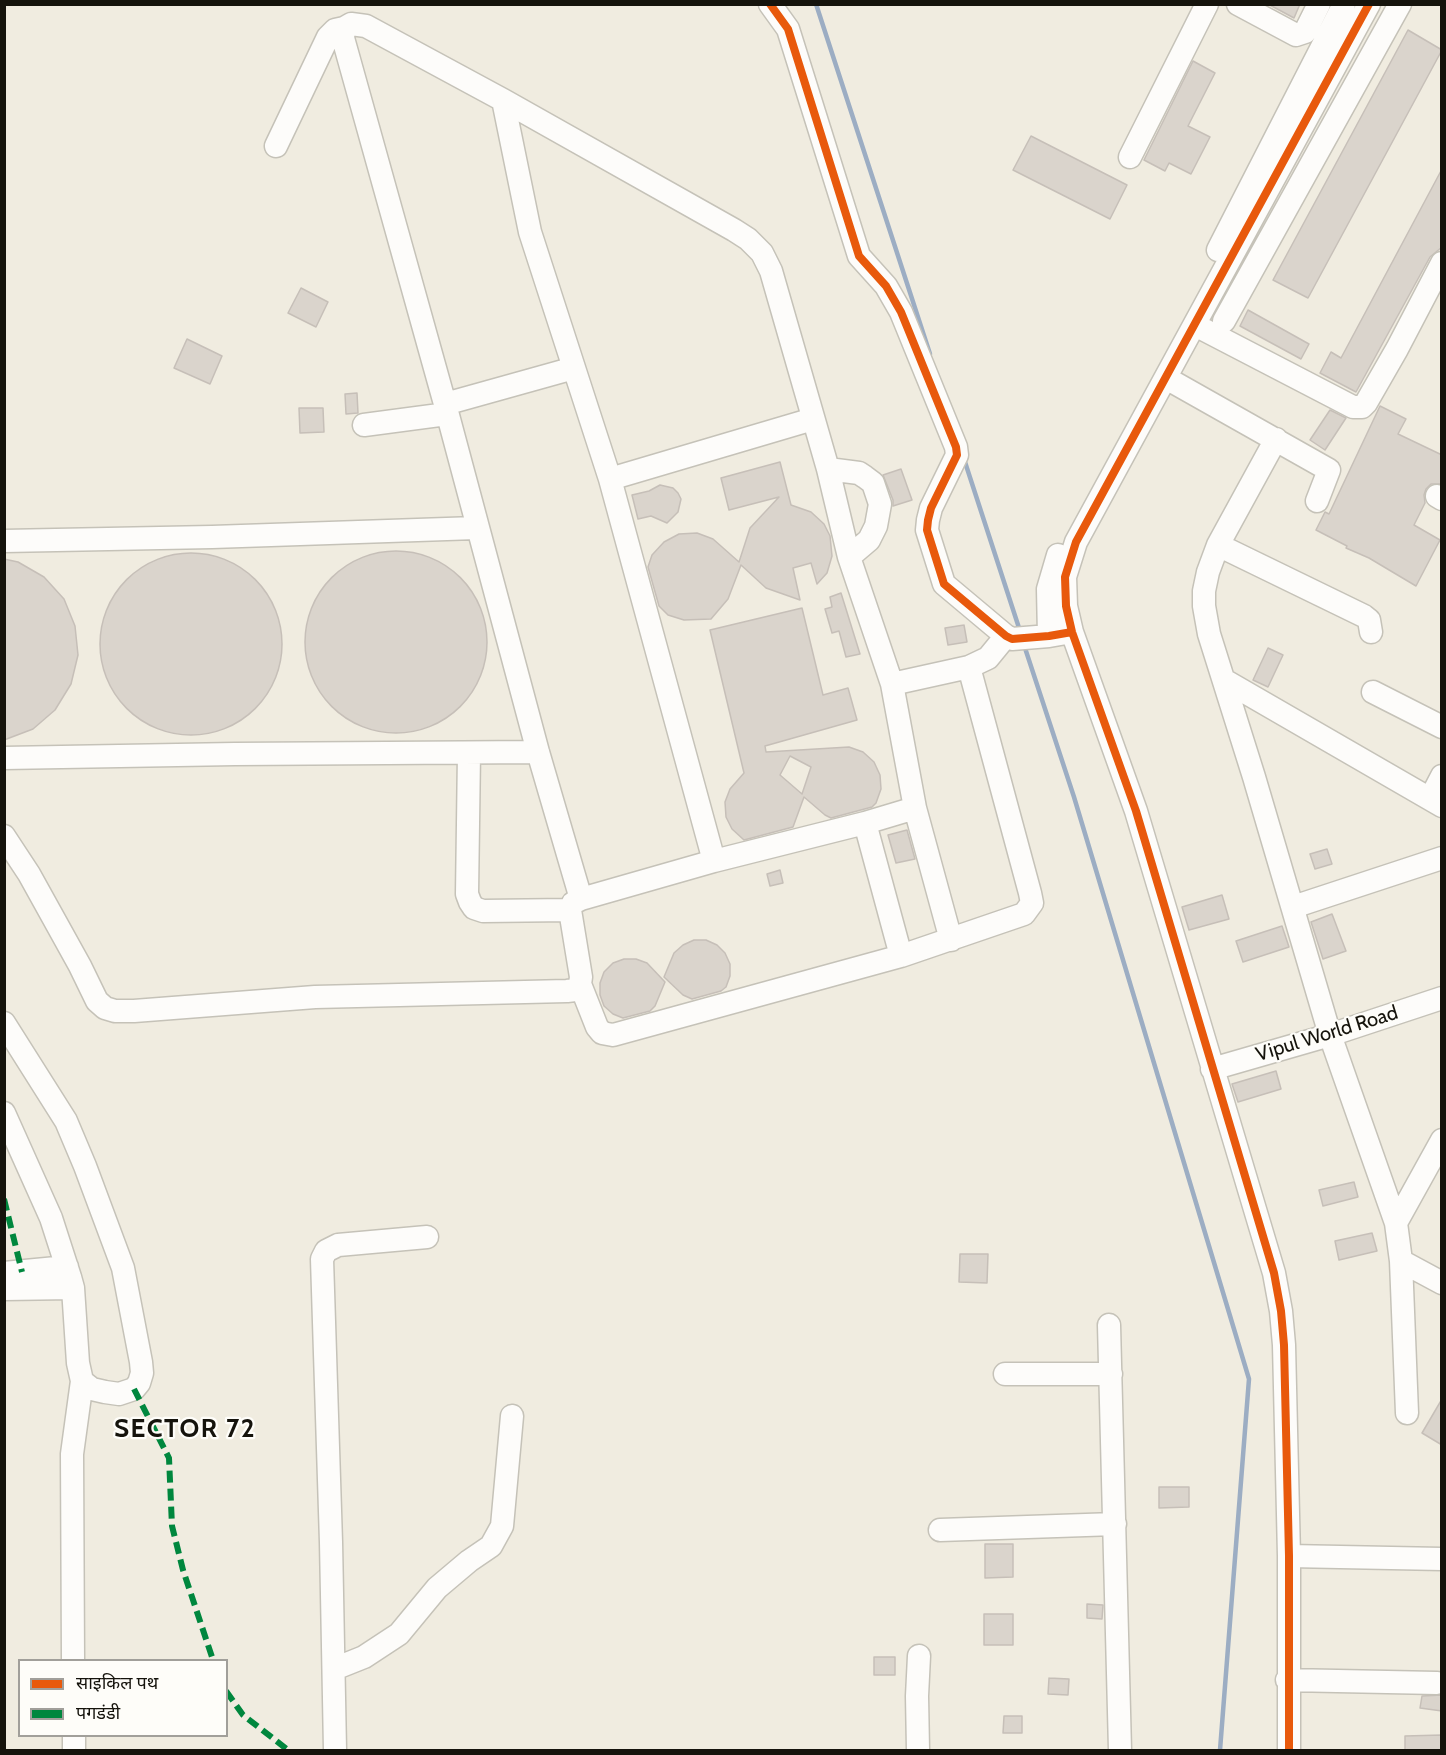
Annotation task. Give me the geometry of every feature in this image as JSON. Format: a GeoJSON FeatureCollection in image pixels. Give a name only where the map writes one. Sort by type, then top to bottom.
{"type":"FeatureCollection","features":[{"type":"Feature","properties":{"kind":"street"},"geometry":{"type":"LineString","coordinates":[[770,4],[788,29],[859,256],[886,286],[901,312],[956,447],[957,455],[931,508],[928,520],[927,530],[939,573],[949,590],[1026,637]]}},
{"type":"Feature","properties":{"kind":"street"},"geometry":{"type":"LineString","coordinates":[[1130,157],[1207,4]]}},
{"type":"Feature","properties":{"kind":"street"},"geometry":{"type":"LineString","coordinates":[[1238,4],[1296,35],[1305,32],[1319,4]]}},
{"type":"Feature","properties":{"kind":"street"},"geometry":{"type":"LineString","coordinates":[[1026,637],[1048,589],[1052,568],[1063,542],[1249,192],[1344,4]]}},
{"type":"Feature","properties":{"kind":"street"},"geometry":{"type":"LineString","coordinates":[[1289,1750],[1287,1680],[1289,1556],[1284,1345],[1274,1273],[1136,811],[1072,632],[1066,606],[1065,583],[1076,542],[1369,4]]}},
{"type":"Feature","properties":{"kind":"street"},"geometry":{"type":"LineString","coordinates":[[1224,321],[1400,4]]}},
{"type":"Feature","properties":{"kind":"street"},"geometry":{"type":"LineString","coordinates":[[276,146],[328,37],[335,30],[351,24],[366,26],[734,230],[762,253],[771,271],[828,469],[849,557],[892,684],[915,808],[951,940]]}},
{"type":"Feature","properties":{"kind":"street"},"geometry":{"type":"LineString","coordinates":[[344,28],[343,38],[538,752],[575,904],[580,984],[597,1027],[603,1033],[613,1035],[901,956],[1024,914],[1032,903],[969,667]]}},
{"type":"Feature","properties":{"kind":"street"},"geometry":{"type":"LineString","coordinates":[[503,100],[530,232],[610,479],[714,861]]}},
{"type":"Feature","properties":{"kind":"street"},"geometry":{"type":"LineString","coordinates":[[1195,325],[1353,407],[1362,407],[1366,404],[1397,349],[1442,263]]}},
{"type":"Feature","properties":{"kind":"street"},"geometry":{"type":"LineString","coordinates":[[364,425],[446,409],[574,368]]}},
{"type":"Feature","properties":{"kind":"street"},"geometry":{"type":"LineString","coordinates":[[1166,378],[1329,470],[1317,501]]}},
{"type":"Feature","properties":{"kind":"street"},"geometry":{"type":"LineString","coordinates":[[610,479],[813,419]]}},
{"type":"Feature","properties":{"kind":"street"},"geometry":{"type":"LineString","coordinates":[[1276,439],[1218,545],[1208,572],[1204,606],[1209,634],[1330,1035],[1396,1223],[1401,1261],[1407,1413]]}},
{"type":"Feature","properties":{"kind":"street"},"geometry":{"type":"LineString","coordinates":[[828,469],[859,473],[866,477],[873,483],[880,504],[876,526],[869,540],[849,557]]}},
{"type":"Feature","properties":{"kind":"street"},"geometry":{"type":"LineString","coordinates":[[4,541],[223,537],[477,528]]}},
{"type":"Feature","properties":{"kind":"street"},"geometry":{"type":"LineString","coordinates":[[1218,545],[1364,616],[1369,620],[1371,632]]}},
{"type":"Feature","properties":{"kind":"street"},"geometry":{"type":"LineString","coordinates":[[892,684],[969,667],[1026,637],[1072,632]]}},
{"type":"Feature","properties":{"kind":"street"},"geometry":{"type":"LineString","coordinates":[[1224,681],[1436,802],[1442,776]]}},
{"type":"Feature","properties":{"kind":"street"},"geometry":{"type":"LineString","coordinates":[[1373,692],[1442,726]]}},
{"type":"Feature","properties":{"kind":"street"},"geometry":{"type":"LineString","coordinates":[[4,758],[538,752]]}},
{"type":"Feature","properties":{"kind":"street"},"geometry":{"type":"LineString","coordinates":[[469,753],[467,894],[474,908],[483,911],[575,904],[714,861],[915,808]]}},
{"type":"Feature","properties":{"kind":"street"},"geometry":{"type":"LineString","coordinates":[[865,823],[901,956]]}},
{"type":"Feature","properties":{"kind":"street"},"geometry":{"type":"LineString","coordinates":[[4,836],[29,874],[97,1001],[105,1008],[115,1011],[315,997],[567,992],[574,990],[580,984]]}},
{"type":"Feature","properties":{"kind":"street"},"geometry":{"type":"LineString","coordinates":[[1293,907],[1442,858]]}},
{"type":"Feature","properties":{"kind":"street","name":"Vipul World Road"},"geometry":{"type":"LineString","coordinates":[[1212,1069],[1330,1035],[1442,998]]}},
{"type":"Feature","properties":{"kind":"street"},"geometry":{"type":"LineString","coordinates":[[4,1023],[66,1121],[123,1268],[141,1362],[142,1373],[139,1383],[134,1389],[119,1394],[92,1389],[82,1381]]}},
{"type":"Feature","properties":{"kind":"street"},"geometry":{"type":"LineString","coordinates":[[4,1113],[51,1218],[70,1277],[82,1381],[72,1454],[73,1659]]}},
{"type":"Feature","properties":{"kind":"street"},"geometry":{"type":"LineString","coordinates":[[1396,1223],[1442,1140]]}},
{"type":"Feature","properties":{"kind":"street"},"geometry":{"type":"LineString","coordinates":[[335,1750],[322,1259],[326,1251],[338,1245],[427,1237]]}},
{"type":"Feature","properties":{"kind":"street"},"geometry":{"type":"LineString","coordinates":[[1401,1261],[1442,1283]]}},
{"type":"Feature","properties":{"kind":"street"},"geometry":{"type":"LineString","coordinates":[[4,1273],[70,1277]]}},
{"type":"Feature","properties":{"kind":"street"},"geometry":{"type":"LineString","coordinates":[[4,1289],[70,1277]]}},
{"type":"Feature","properties":{"kind":"street"},"geometry":{"type":"LineString","coordinates":[[1109,1325],[1120,1750]]}},
{"type":"Feature","properties":{"kind":"street"},"geometry":{"type":"LineString","coordinates":[[1005,1374],[1111,1374]]}},
{"type":"Feature","properties":{"kind":"street"},"geometry":{"type":"LineString","coordinates":[[334,1669],[364,1657],[399,1634],[437,1588],[491,1546],[502,1526],[512,1416]]}},
{"type":"Feature","properties":{"kind":"street"},"geometry":{"type":"LineString","coordinates":[[940,1530],[1114,1524]]}},
{"type":"Feature","properties":{"kind":"street"},"geometry":{"type":"LineString","coordinates":[[1289,1556],[1442,1559]]}},
{"type":"Feature","properties":{"kind":"street"},"geometry":{"type":"LineString","coordinates":[[918,1750],[919,1656]]}},
{"type":"Feature","properties":{"kind":"street"},"geometry":{"type":"LineString","coordinates":[[1287,1680],[1437,1683]]}},
{"type":"Feature","properties":{"kind":"building"},"geometry":{"type":"Polygon","coordinates":[[[1268,4],[1300,4],[1294,18],[1268,4]]]}},
{"type":"Feature","properties":{"kind":"building"},"geometry":{"type":"Polygon","coordinates":[[[1408,30],[1442,50],[1308,298],[1273,280],[1408,30]]]}},
{"type":"Feature","properties":{"kind":"building"},"geometry":{"type":"Polygon","coordinates":[[[1193,61],[1215,73],[1188,126],[1210,137],[1191,174],[1169,163],[1165,171],[1144,160],[1193,61]]]}},
{"type":"Feature","properties":{"kind":"building"},"geometry":{"type":"Polygon","coordinates":[[[1031,136],[1127,185],[1110,219],[1013,170],[1031,136]]]}},
{"type":"Feature","properties":{"kind":"building"},"geometry":{"type":"Polygon","coordinates":[[[1442,169],[1442,247],[1430,257],[1356,392],[1320,373],[1331,352],[1341,358],[1442,169]]]}},
{"type":"Feature","properties":{"kind":"building"},"geometry":{"type":"Polygon","coordinates":[[[301,288],[328,302],[316,327],[288,313],[301,288]]]}},
{"type":"Feature","properties":{"kind":"building"},"geometry":{"type":"Polygon","coordinates":[[[1248,310],[1309,344],[1301,359],[1240,326],[1248,310]]]}},
{"type":"Feature","properties":{"kind":"building"},"geometry":{"type":"Polygon","coordinates":[[[187,339],[222,356],[210,384],[174,368],[187,339]]]}},
{"type":"Feature","properties":{"kind":"building"},"geometry":{"type":"Polygon","coordinates":[[[357,393],[358,413],[346,414],[345,394],[357,393]]]}},
{"type":"Feature","properties":{"kind":"building"},"geometry":{"type":"Polygon","coordinates":[[[1380,406],[1406,419],[1398,434],[1442,455],[1442,484],[1431,484],[1426,489],[1425,503],[1414,525],[1440,540],[1416,586],[1316,530],[1325,512],[1329,514],[1380,406]]]}},
{"type":"Feature","properties":{"kind":"building"},"geometry":{"type":"Polygon","coordinates":[[[299,408],[323,408],[324,432],[300,433],[299,408]]]}},
{"type":"Feature","properties":{"kind":"building"},"geometry":{"type":"Polygon","coordinates":[[[1330,410],[1346,418],[1325,450],[1310,440],[1330,410]]]}},
{"type":"Feature","properties":{"kind":"building"},"geometry":{"type":"Polygon","coordinates":[[[780,462],[791,505],[811,512],[824,524],[830,536],[832,556],[827,573],[817,584],[811,563],[793,568],[800,600],[766,588],[741,565],[728,599],[711,619],[684,620],[668,615],[659,606],[648,567],[652,555],[664,542],[679,534],[697,533],[713,539],[739,562],[750,528],[779,497],[729,510],[721,478],[780,462]]]}},
{"type":"Feature","properties":{"kind":"building"},"geometry":{"type":"Polygon","coordinates":[[[901,469],[912,500],[893,506],[893,500],[883,475],[901,469]]]}},
{"type":"Feature","properties":{"kind":"building"},"geometry":{"type":"Polygon","coordinates":[[[660,485],[673,488],[678,493],[681,499],[678,512],[667,523],[651,516],[638,519],[632,495],[649,491],[660,485]]]}},
{"type":"Feature","properties":{"kind":"building"},"geometry":{"type":"Polygon","coordinates":[[[396,551],[431,558],[446,566],[460,578],[472,592],[480,607],[487,642],[480,677],[472,692],[460,706],[446,718],[431,726],[396,733],[361,726],[346,718],[332,706],[320,692],[312,677],[305,642],[312,607],[320,592],[332,578],[346,566],[361,558],[396,551]]]}},
{"type":"Feature","properties":{"kind":"building"},"geometry":{"type":"Polygon","coordinates":[[[191,553],[209,554],[226,560],[242,568],[256,579],[267,593],[275,609],[281,626],[281,662],[275,679],[267,695],[256,709],[242,720],[226,728],[209,734],[191,735],[173,734],[156,728],[140,720],[126,709],[115,695],[107,679],[101,662],[100,644],[101,626],[107,609],[115,593],[126,579],[140,568],[156,560],[173,554],[191,553]]]}},
{"type":"Feature","properties":{"kind":"building"},"geometry":{"type":"Polygon","coordinates":[[[4,559],[18,562],[44,577],[64,599],[75,626],[78,655],[71,684],[55,710],[33,729],[4,740],[4,559]]]}},
{"type":"Feature","properties":{"kind":"building"},"geometry":{"type":"Polygon","coordinates":[[[841,593],[860,654],[846,657],[839,631],[832,633],[825,609],[832,607],[830,597],[841,593]]]}},
{"type":"Feature","properties":{"kind":"building"},"geometry":{"type":"Polygon","coordinates":[[[802,608],[823,695],[848,688],[857,720],[765,746],[766,752],[849,747],[863,752],[874,762],[880,775],[881,789],[872,807],[831,818],[804,797],[793,827],[744,840],[732,829],[726,817],[725,802],[730,789],[744,773],[710,630],[802,608]],[[790,756],[780,775],[802,794],[811,767],[790,756]]]}},
{"type":"Feature","properties":{"kind":"building"},"geometry":{"type":"Polygon","coordinates":[[[964,625],[967,642],[948,645],[945,628],[964,625]]]}},
{"type":"Feature","properties":{"kind":"building"},"geometry":{"type":"Polygon","coordinates":[[[1268,648],[1283,655],[1268,687],[1253,680],[1268,648]]]}},
{"type":"Feature","properties":{"kind":"building"},"geometry":{"type":"Polygon","coordinates":[[[907,830],[915,859],[896,863],[888,835],[907,830]]]}},
{"type":"Feature","properties":{"kind":"building"},"geometry":{"type":"Polygon","coordinates":[[[1327,849],[1332,864],[1315,869],[1310,854],[1327,849]]]}},
{"type":"Feature","properties":{"kind":"building"},"geometry":{"type":"Polygon","coordinates":[[[780,870],[783,883],[770,886],[767,874],[780,870]]]}},
{"type":"Feature","properties":{"kind":"building"},"geometry":{"type":"Polygon","coordinates":[[[1222,895],[1229,919],[1189,930],[1182,907],[1222,895]]]}},
{"type":"Feature","properties":{"kind":"building"},"geometry":{"type":"Polygon","coordinates":[[[1332,914],[1346,951],[1323,959],[1311,922],[1332,914]]]}},
{"type":"Feature","properties":{"kind":"building"},"geometry":{"type":"Polygon","coordinates":[[[1282,926],[1289,947],[1243,962],[1236,941],[1282,926]]]}},
{"type":"Feature","properties":{"kind":"building"},"geometry":{"type":"Polygon","coordinates":[[[694,940],[706,940],[717,945],[725,953],[730,964],[730,976],[726,987],[721,991],[692,999],[683,995],[664,977],[674,953],[683,945],[694,940]]]}},
{"type":"Feature","properties":{"kind":"building"},"geometry":{"type":"Polygon","coordinates":[[[624,959],[636,959],[647,963],[665,982],[655,1006],[650,1011],[623,1018],[613,1014],[604,1006],[600,995],[600,983],[604,972],[613,963],[624,959]]]}},
{"type":"Feature","properties":{"kind":"building"},"geometry":{"type":"Polygon","coordinates":[[[1276,1071],[1281,1089],[1238,1102],[1232,1084],[1276,1071]]]}},
{"type":"Feature","properties":{"kind":"building"},"geometry":{"type":"Polygon","coordinates":[[[1354,1182],[1358,1197],[1323,1206],[1319,1190],[1354,1182]]]}},
{"type":"Feature","properties":{"kind":"building"},"geometry":{"type":"Polygon","coordinates":[[[1372,1233],[1377,1251],[1339,1260],[1335,1241],[1372,1233]]]}},
{"type":"Feature","properties":{"kind":"building"},"geometry":{"type":"Polygon","coordinates":[[[960,1254],[988,1254],[987,1283],[959,1282],[960,1254]]]}},
{"type":"Feature","properties":{"kind":"building"},"geometry":{"type":"Polygon","coordinates":[[[1442,1399],[1442,1445],[1422,1433],[1442,1399]]]}},
{"type":"Feature","properties":{"kind":"building"},"geometry":{"type":"Polygon","coordinates":[[[1159,1487],[1189,1487],[1189,1507],[1159,1508],[1159,1487]]]}},
{"type":"Feature","properties":{"kind":"building"},"geometry":{"type":"Polygon","coordinates":[[[985,1544],[1013,1544],[1013,1577],[985,1578],[985,1544]]]}},
{"type":"Feature","properties":{"kind":"building"},"geometry":{"type":"Polygon","coordinates":[[[1087,1604],[1103,1605],[1102,1619],[1087,1618],[1087,1604]]]}},
{"type":"Feature","properties":{"kind":"building"},"geometry":{"type":"Polygon","coordinates":[[[984,1614],[1013,1614],[1013,1645],[984,1645],[984,1614]]]}},
{"type":"Feature","properties":{"kind":"building"},"geometry":{"type":"Polygon","coordinates":[[[874,1657],[895,1657],[895,1675],[874,1675],[874,1657]]]}},
{"type":"Feature","properties":{"kind":"building"},"geometry":{"type":"Polygon","coordinates":[[[1049,1678],[1069,1679],[1068,1695],[1048,1694],[1049,1678]]]}},
{"type":"Feature","properties":{"kind":"building"},"geometry":{"type":"Polygon","coordinates":[[[1442,1695],[1442,1711],[1420,1708],[1422,1696],[1442,1695]]]}},
{"type":"Feature","properties":{"kind":"building"},"geometry":{"type":"Polygon","coordinates":[[[1004,1716],[1022,1716],[1022,1733],[1003,1733],[1004,1716]]]}},
{"type":"Feature","properties":{"kind":"building"},"geometry":{"type":"Polygon","coordinates":[[[1442,1735],[1442,1750],[1405,1750],[1405,1736],[1442,1735]]]}},
{"type":"Feature","properties":{"kind":"waterway"},"geometry":{"type":"LineString","coordinates":[[816,4],[930,354]]}},
{"type":"Feature","properties":{"kind":"waterway"},"geometry":{"type":"LineString","coordinates":[[964,459],[1020,631]]}},
{"type":"Feature","properties":{"kind":"waterway"},"geometry":{"type":"LineString","coordinates":[[1024,645],[1074,797],[1249,1379],[1220,1750]]}},
{"type":"Feature","properties":{"kind":"marked path"},"geometry":{"type":"LineString","coordinates":[[4,1199],[22,1272]]}},
{"type":"Feature","properties":{"kind":"marked path"},"geometry":{"type":"LineString","coordinates":[[134,1389],[169,1458],[172,1526],[183,1570],[213,1659]]}},
{"type":"Feature","properties":{"kind":"marked path"},"geometry":{"type":"LineString","coordinates":[[228,1694],[243,1715],[288,1750]]}},
{"type":"Feature","properties":{"kind":"cycle path"},"geometry":{"type":"LineString","coordinates":[[770,4],[788,29],[859,256],[886,286],[901,312],[956,447],[957,455],[931,508],[927,530],[944,584],[1012,639],[1072,632]]}},
{"type":"Feature","properties":{"kind":"cycle path"},"geometry":{"type":"LineString","coordinates":[[1289,1750],[1289,1556],[1284,1345],[1274,1273],[1136,811],[1072,632],[1066,606],[1065,577],[1076,542],[1369,4]]}},
{"type":"Feature","properties":{"kind":"district","name":"SECTOR 72"},"geometry":{"type":"Point","coordinates":[185,1429]}}]}
